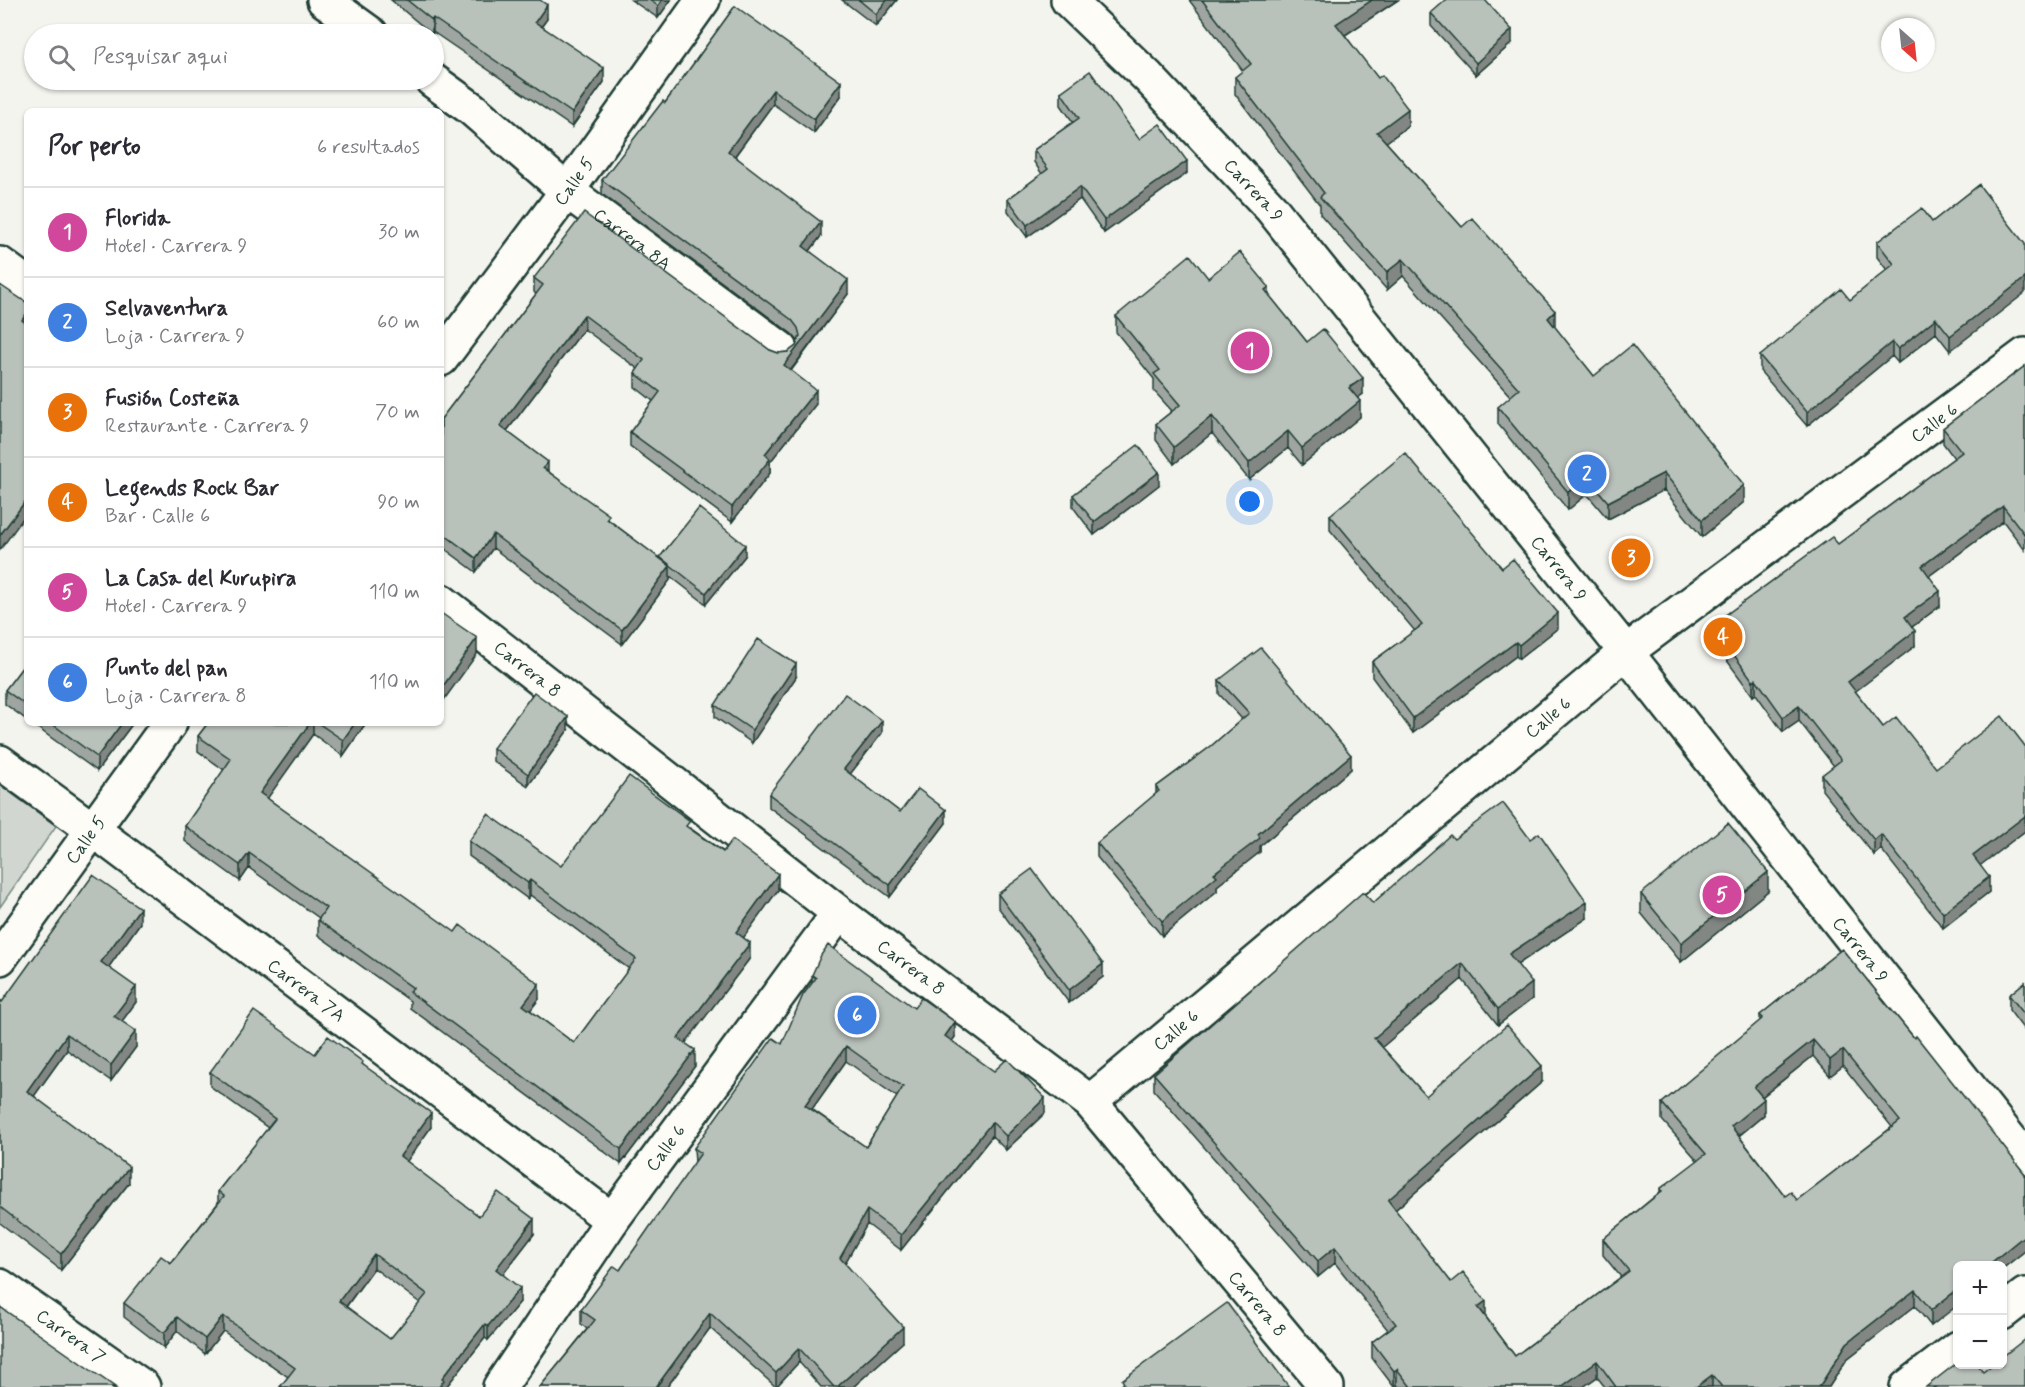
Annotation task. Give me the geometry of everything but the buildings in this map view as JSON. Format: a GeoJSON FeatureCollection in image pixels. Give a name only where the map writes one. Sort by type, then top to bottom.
{"type":"FeatureCollection","features":[{"type":"Feature","properties":{"kind":"street"},"geometry":{"type":"LineString","coordinates":[[324,0],[357,24]]}},
{"type":"Feature","properties":{"kind":"street","name":"Calle 5"},"geometry":{"type":"LineString","coordinates":[[444,355],[567,192],[703,0]]}},
{"type":"Feature","properties":{"kind":"street","name":"Carrera 9"},"geometry":{"type":"LineString","coordinates":[[1080,4],[1271,208],[1626,652],[2025,1158]]}},
{"type":"Feature","properties":{"kind":"street","name":"Carrera 8A"},"geometry":{"type":"LineString","coordinates":[[444,89],[472,109],[567,192],[781,349]]}},
{"type":"Feature","properties":{"kind":"street"},"geometry":{"type":"LineString","coordinates":[[0,264],[24,282]]}},
{"type":"Feature","properties":{"kind":"street","name":"Calle 6"},"geometry":{"type":"LineString","coordinates":[[1090,1102],[1626,652],[2025,355]]}},
{"type":"Feature","properties":{"kind":"street","name":"Carrera 8"},"geometry":{"type":"LineString","coordinates":[[444,603],[838,913],[1090,1102],[1327,1387]]}},
{"type":"Feature","properties":{"kind":"street","name":"Calle 5"},"geometry":{"type":"LineString","coordinates":[[0,958],[168,726]]}},
{"type":"Feature","properties":{"kind":"street","name":"Carrera 7A"},"geometry":{"type":"LineString","coordinates":[[0,762],[612,1221]]}},
{"type":"Feature","properties":{"kind":"street","name":"Calle 6"},"geometry":{"type":"LineString","coordinates":[[500,1387],[612,1221],[838,913]]}},
{"type":"Feature","properties":{"kind":"street","name":"Carrera 7"},"geometry":{"type":"LineString","coordinates":[[0,1286],[143,1387]]}},
{"type":"Feature","properties":{"kind":"street"},"geometry":{"type":"LineString","coordinates":[[2007,1309],[2025,1295]]}},
{"type":"Feature","properties":{"kind":"street"},"geometry":{"type":"LineString","coordinates":[[1907,1387],[1953,1352]]}},
{"type":"Feature","properties":{"kind":"shaded area"},"geometry":{"type":"Polygon","coordinates":[[[0,785],[56,826],[0,907],[0,785]]]}},
{"type":"Feature","properties":{"kind":"place","name":"Florida"},"geometry":{"type":"Point","coordinates":[1250,351]}},
{"type":"Feature","properties":{"kind":"place","name":"Selvaventura"},"geometry":{"type":"Point","coordinates":[1587,474]}},
{"type":"Feature","properties":{"kind":"place","name":"Fusión Costeña"},"geometry":{"type":"Point","coordinates":[1631,558]}},
{"type":"Feature","properties":{"kind":"place","name":"Legends Rock Bar"},"geometry":{"type":"Point","coordinates":[1723,637]}},
{"type":"Feature","properties":{"kind":"place","name":"La Casa del Kurupira"},"geometry":{"type":"Point","coordinates":[1722,895]}},
{"type":"Feature","properties":{"kind":"place","name":"Punto del pan"},"geometry":{"type":"Point","coordinates":[857,1015]}}]}
